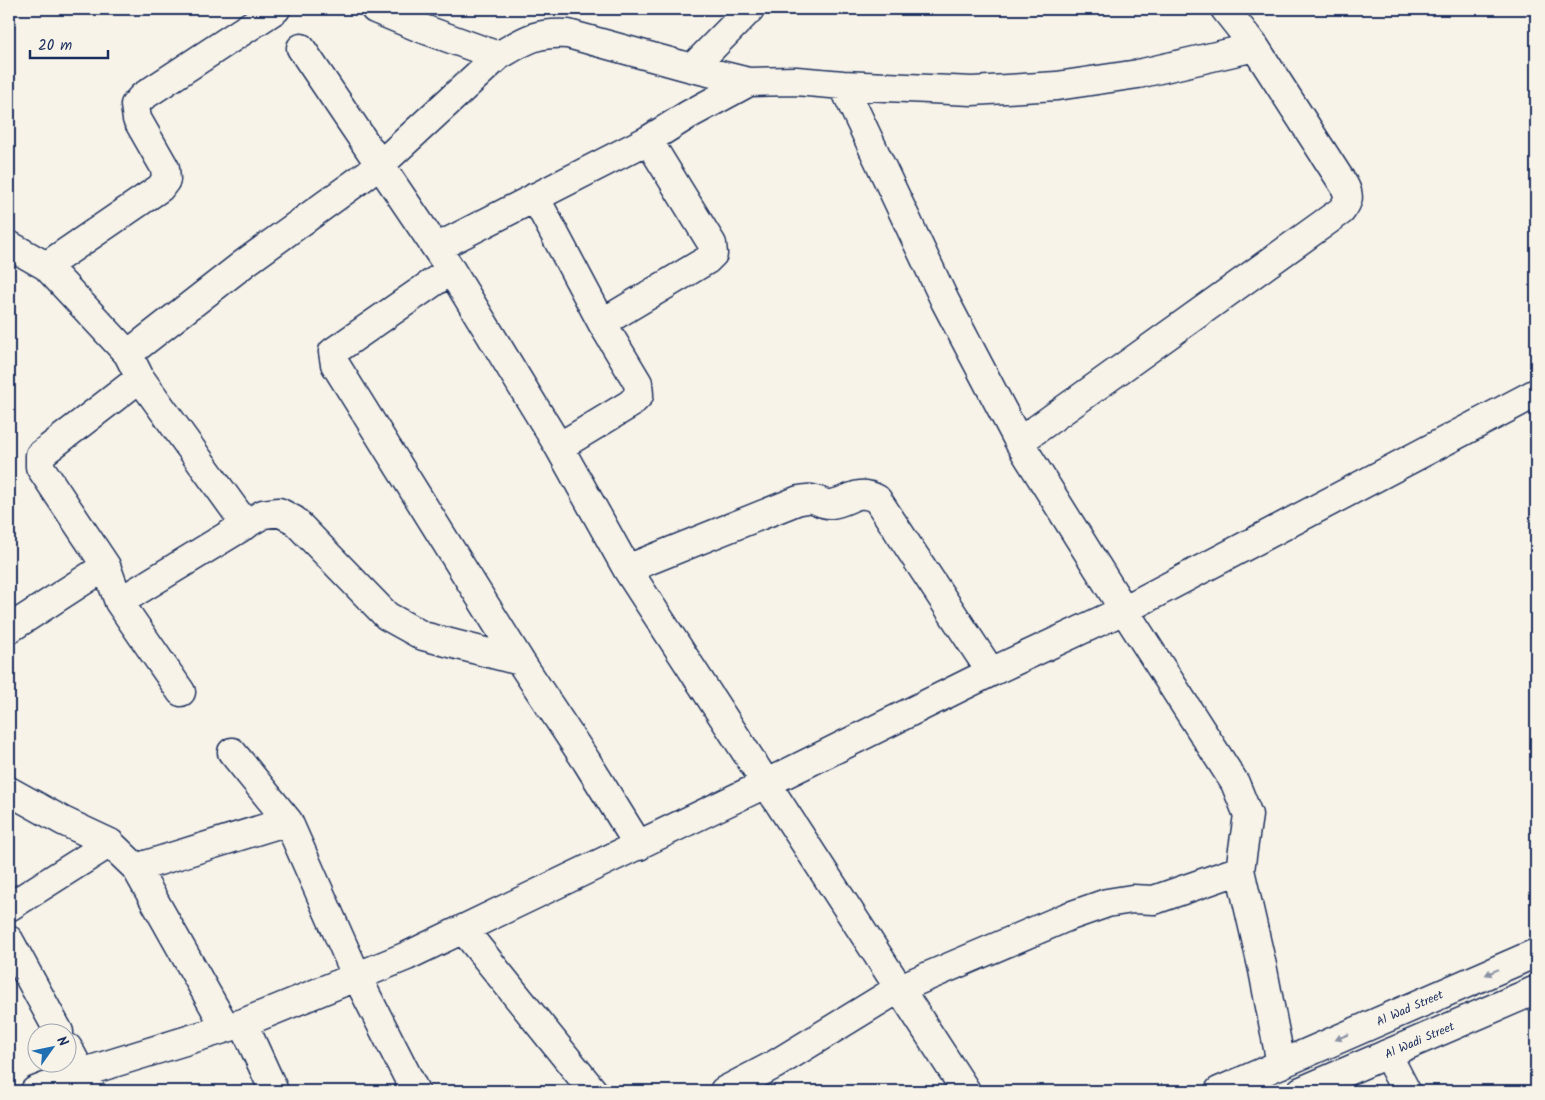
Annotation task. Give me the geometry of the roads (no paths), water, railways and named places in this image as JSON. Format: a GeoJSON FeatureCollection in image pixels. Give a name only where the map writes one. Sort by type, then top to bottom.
{"type":"FeatureCollection","features":[{"type":"Feature","properties":{"kind":"street"},"geometry":{"type":"LineString","coordinates":[[46,266],[160,188],[166,180],[165,168],[137,119],[134,105],[142,97],[276,9]]}},
{"type":"Feature","properties":{"kind":"street"},"geometry":{"type":"LineString","coordinates":[[375,9],[427,18],[498,56]]}},
{"type":"Feature","properties":{"kind":"street"},"geometry":{"type":"LineString","coordinates":[[692,68],[750,9]]}},
{"type":"Feature","properties":{"kind":"street"},"geometry":{"type":"LineString","coordinates":[[1019,442],[1341,211],[1348,203],[1349,194],[1344,185],[1255,47],[1225,9]]}},
{"type":"Feature","properties":{"kind":"street"},"geometry":{"type":"LineString","coordinates":[[181,692],[120,602],[106,566],[40,467],[40,455],[246,262],[380,165],[498,56],[529,38],[552,33],[568,34],[749,82],[796,81],[972,91],[1056,86],[1138,74],[1255,47]]}},
{"type":"Feature","properties":{"kind":"street"},"geometry":{"type":"LineString","coordinates":[[301,48],[443,259],[559,447],[627,569],[966,1091]]}},
{"type":"Feature","properties":{"kind":"street"},"geometry":{"type":"LineString","coordinates":[[639,846],[587,762],[520,661],[335,364],[333,352],[443,259],[535,197],[648,140],[688,115],[749,82]]}},
{"type":"Feature","properties":{"kind":"street"},"geometry":{"type":"LineString","coordinates":[[843,85],[945,301],[1019,442],[1235,784],[1248,815],[1240,870],[1263,970],[1281,1064],[1219,1091]]}},
{"type":"Feature","properties":{"kind":"street"},"geometry":{"type":"LineString","coordinates":[[602,324],[707,260],[713,254],[712,244],[648,140]]}},
{"type":"Feature","properties":{"kind":"street"},"geometry":{"type":"LineString","coordinates":[[535,197],[602,324],[638,383],[639,395],[630,404],[559,447]]}},
{"type":"Feature","properties":{"kind":"street"},"geometry":{"type":"LineString","coordinates":[[9,247],[46,266],[134,366],[246,526]]}},
{"type":"Feature","properties":{"kind":"street"},"geometry":{"type":"LineString","coordinates":[[35,1091],[86,1082],[407,956],[639,846],[991,672],[1124,610],[1536,393]]}},
{"type":"Feature","properties":{"kind":"street"},"geometry":{"type":"LineString","coordinates":[[627,569],[799,500],[812,499],[824,504],[832,504],[867,494],[877,499],[991,672]]}},
{"type":"Feature","properties":{"kind":"street"},"geometry":{"type":"LineString","coordinates":[[120,602],[263,514],[279,512],[294,520],[387,616],[423,636],[520,661]]}},
{"type":"Feature","properties":{"kind":"street"},"geometry":{"type":"LineString","coordinates":[[9,629],[106,566]]}},
{"type":"Feature","properties":{"kind":"street"},"geometry":{"type":"LineString","coordinates":[[232,752],[288,821],[357,977],[415,1091]]}},
{"type":"Feature","properties":{"kind":"street"},"geometry":{"type":"LineString","coordinates":[[9,791],[63,821],[110,843],[136,868],[274,1091]]}},
{"type":"Feature","properties":{"kind":"street"},"geometry":{"type":"LineString","coordinates":[[136,868],[288,821]]}},
{"type":"Feature","properties":{"kind":"street"},"geometry":{"type":"LineString","coordinates":[[9,907],[110,843]]}},
{"type":"Feature","properties":{"kind":"street"},"geometry":{"type":"LineString","coordinates":[[724,1091],[774,1065],[898,989],[1067,917],[1099,906],[1132,899],[1154,900],[1240,870]]}},
{"type":"Feature","properties":{"kind":"street"},"geometry":{"type":"LineString","coordinates":[[463,928],[593,1091]]}},
{"type":"Feature","properties":{"kind":"street"},"geometry":{"type":"LineString","coordinates":[[9,940],[54,1022]]}},
{"type":"Feature","properties":{"kind":"street","name":"Al Wad Street"},"geometry":{"type":"LineString","coordinates":[[1281,1064],[1536,953]]}},
{"type":"Feature","properties":{"kind":"street","name":"Al Wadi Street"},"geometry":{"type":"LineString","coordinates":[[1301,1091],[1536,990]]}},
{"type":"Feature","properties":{"kind":"street"},"geometry":{"type":"LineString","coordinates":[[1386,1054],[1406,1091]]}},
{"type":"Feature","properties":{"kind":"street"},"geometry":{"type":"LineString","coordinates":[[78,1067],[86,1082]]}}]}
